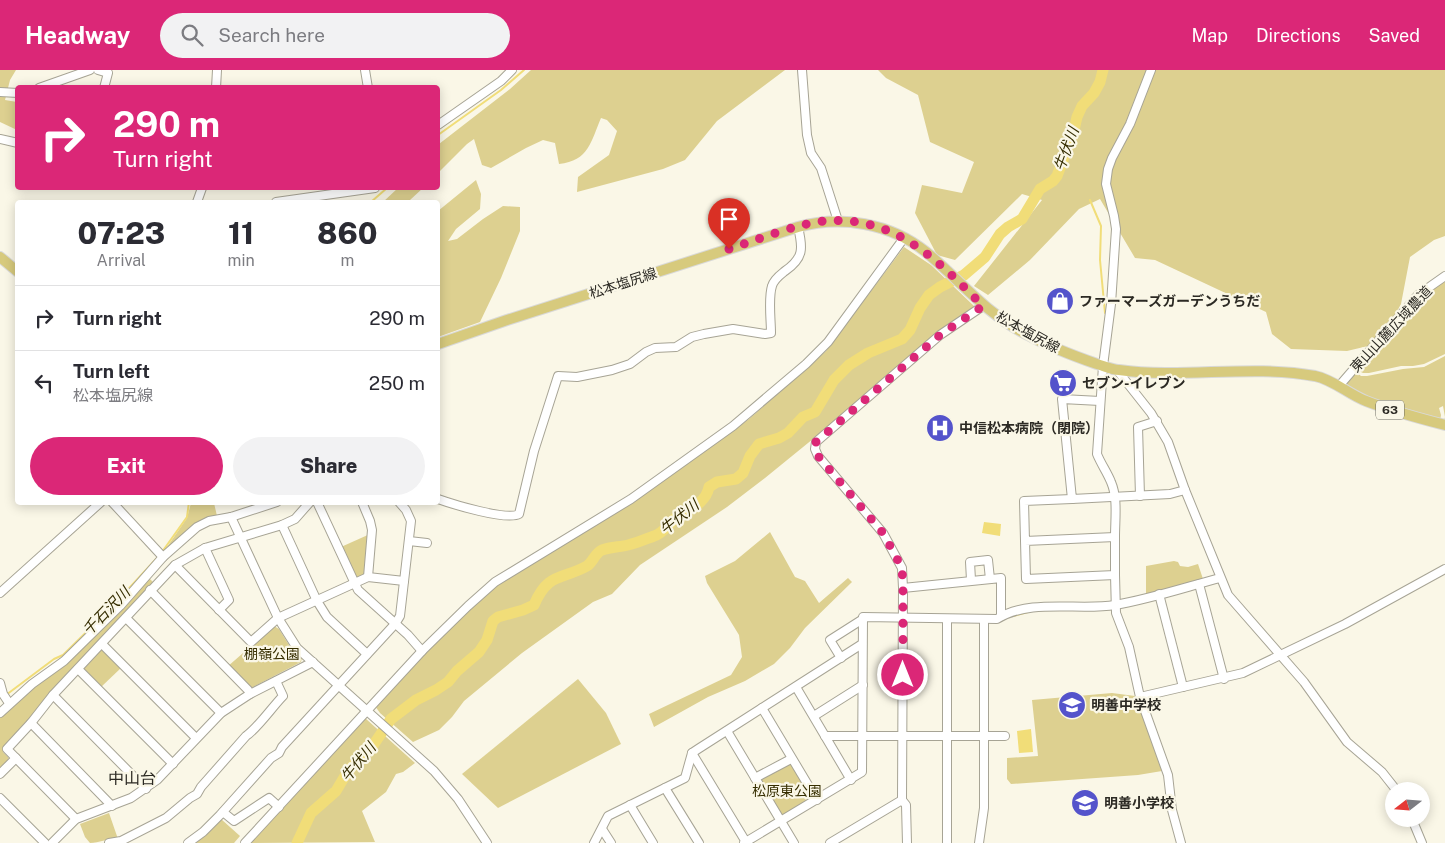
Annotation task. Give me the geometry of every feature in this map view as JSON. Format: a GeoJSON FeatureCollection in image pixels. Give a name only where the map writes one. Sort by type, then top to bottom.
{"type":"FeatureCollection","features":[{"type":"Feature","properties":{"kind":"main road","name":"松本塩尻線"},"geometry":{"type":"LineString","coordinates":[[440,343],[798,227],[823,221],[838,221],[868,224],[906,239],[925,252],[980,303],[1001,319],[1027,335],[1064,352],[1103,366],[1117,370],[1165,373],[1248,371],[1316,376],[1339,386],[1365,401],[1445,425]]}},
{"type":"Feature","properties":{"kind":"main road"},"geometry":{"type":"LineString","coordinates":[[0,257],[15,270]]}},
{"type":"Feature","properties":{"kind":"street"},"geometry":{"type":"LineString","coordinates":[[48,85],[90,70]]}},
{"type":"Feature","properties":{"kind":"street"},"geometry":{"type":"LineString","coordinates":[[98,70],[108,73],[105,85]]}},
{"type":"Feature","properties":{"kind":"street"},"geometry":{"type":"LineString","coordinates":[[216,85],[217,70]]}},
{"type":"Feature","properties":{"kind":"street"},"geometry":{"type":"LineString","coordinates":[[365,70],[368,85]]}},
{"type":"Feature","properties":{"kind":"street"},"geometry":{"type":"LineString","coordinates":[[440,124],[501,81],[512,70]]}},
{"type":"Feature","properties":{"kind":"street"},"geometry":{"type":"LineString","coordinates":[[802,70],[807,135],[811,153],[821,168],[838,221]]}},
{"type":"Feature","properties":{"kind":"street"},"geometry":{"type":"LineString","coordinates":[[1152,71],[1130,124],[1108,169],[1106,184],[1116,229],[1097,454],[1100,464],[1111,482],[1115,497],[1114,605],[1129,647],[1140,697],[1165,774],[1181,843]]}},
{"type":"Feature","properties":{"kind":"street"},"geometry":{"type":"LineString","coordinates":[[0,92],[15,93]]}},
{"type":"Feature","properties":{"kind":"street"},"geometry":{"type":"LineString","coordinates":[[0,139],[15,142]]}},
{"type":"Feature","properties":{"kind":"street"},"geometry":{"type":"LineString","coordinates":[[290,200],[361,190]]}},
{"type":"Feature","properties":{"kind":"street"},"geometry":{"type":"LineString","coordinates":[[440,500],[496,514],[514,517],[519,514],[534,451],[558,376],[577,377],[612,370],[630,364],[654,348],[676,347],[692,337],[704,334],[734,329],[765,334],[771,333],[772,284],[797,261],[802,243],[798,227]]}},
{"type":"Feature","properties":{"kind":"street"},"geometry":{"type":"LineString","coordinates":[[245,843],[369,711],[422,651],[495,582],[631,499],[733,426],[806,364],[828,342],[906,239]]}},
{"type":"Feature","properties":{"kind":"street","name":"東山山麓広域農道"},"geometry":{"type":"LineString","coordinates":[[1339,386],[1418,295],[1445,276]]}},
{"type":"Feature","properties":{"kind":"street"},"geometry":{"type":"LineString","coordinates":[[907,843],[906,805],[902,800],[902,568],[883,533],[818,456],[815,446],[816,442],[980,303]]}},
{"type":"Feature","properties":{"kind":"street"},"geometry":{"type":"LineString","coordinates":[[1117,370],[1157,421],[1168,442],[1185,490],[1228,595],[1304,682],[1347,742],[1382,772],[1390,782]]}},
{"type":"Feature","properties":{"kind":"street"},"geometry":{"type":"LineString","coordinates":[[1072,499],[1062,399],[1100,401]]}},
{"type":"Feature","properties":{"kind":"street"},"geometry":{"type":"LineString","coordinates":[[1140,496],[1138,427],[1157,421]]}},
{"type":"Feature","properties":{"kind":"street"},"geometry":{"type":"LineString","coordinates":[[1115,575],[1026,579],[1024,501],[1170,494],[1185,490]]}},
{"type":"Feature","properties":{"kind":"street"},"geometry":{"type":"LineString","coordinates":[[0,593],[98,505]]}},
{"type":"Feature","properties":{"kind":"street"},"geometry":{"type":"LineString","coordinates":[[115,505],[161,555]]}},
{"type":"Feature","properties":{"kind":"street"},"geometry":{"type":"LineString","coordinates":[[0,713],[9,703],[71,654],[120,606],[161,555],[197,526],[209,520],[231,517],[268,505]]}},
{"type":"Feature","properties":{"kind":"street"},"geometry":{"type":"LineString","coordinates":[[76,819],[7,749],[53,695],[175,564],[205,548],[282,525],[295,519],[307,505]]}},
{"type":"Feature","properties":{"kind":"street"},"geometry":{"type":"LineString","coordinates":[[318,505],[358,590],[396,624],[422,651]]}},
{"type":"Feature","properties":{"kind":"street"},"geometry":{"type":"LineString","coordinates":[[363,505],[372,530],[368,577]]}},
{"type":"Feature","properties":{"kind":"street"},"geometry":{"type":"LineString","coordinates":[[188,843],[203,832],[223,812],[396,624],[400,616],[411,521],[402,505]]}},
{"type":"Feature","properties":{"kind":"street"},"geometry":{"type":"LineString","coordinates":[[231,517],[278,618],[297,648],[369,711],[449,787],[473,818],[487,843]]}},
{"type":"Feature","properties":{"kind":"street"},"geometry":{"type":"LineString","coordinates":[[282,525],[317,601],[327,617],[367,654]]}},
{"type":"Feature","properties":{"kind":"street"},"geometry":{"type":"LineString","coordinates":[[1026,541],[1115,537]]}},
{"type":"Feature","properties":{"kind":"street"},"geometry":{"type":"LineString","coordinates":[[409,541],[427,543]]}},
{"type":"Feature","properties":{"kind":"street"},"geometry":{"type":"LineString","coordinates":[[205,548],[229,600],[219,610]]}},
{"type":"Feature","properties":{"kind":"street"},"geometry":{"type":"LineString","coordinates":[[971,580],[970,562],[988,560],[990,579]]}},
{"type":"Feature","properties":{"kind":"street"},"geometry":{"type":"LineString","coordinates":[[175,564],[251,642],[278,618],[368,577],[404,581]]}},
{"type":"Feature","properties":{"kind":"street"},"geometry":{"type":"LineString","coordinates":[[1140,697],[1224,679],[1243,673],[1345,624],[1445,569]]}},
{"type":"Feature","properties":{"kind":"street"},"geometry":{"type":"LineString","coordinates":[[903,588],[1001,578],[1001,616]]}},
{"type":"Feature","properties":{"kind":"street"},"geometry":{"type":"LineString","coordinates":[[841,658],[830,640],[863,618],[984,619],[997,618],[1028,608],[1114,605],[1220,578]]}},
{"type":"Feature","properties":{"kind":"street"},"geometry":{"type":"LineString","coordinates":[[1199,584],[1224,679]]}},
{"type":"Feature","properties":{"kind":"street"},"geometry":{"type":"LineString","coordinates":[[150,590],[250,694]]}},
{"type":"Feature","properties":{"kind":"street"},"geometry":{"type":"LineString","coordinates":[[1159,594],[1183,687]]}},
{"type":"Feature","properties":{"kind":"street"},"geometry":{"type":"LineString","coordinates":[[126,618],[220,713]]}},
{"type":"Feature","properties":{"kind":"street"},"geometry":{"type":"LineString","coordinates":[[692,754],[745,842],[862,772],[863,619]]}},
{"type":"Feature","properties":{"kind":"street"},"geometry":{"type":"LineString","coordinates":[[947,619],[947,843]]}},
{"type":"Feature","properties":{"kind":"street"},"geometry":{"type":"LineString","coordinates":[[979,843],[984,808],[984,619]]}},
{"type":"Feature","properties":{"kind":"street"},"geometry":{"type":"LineString","coordinates":[[102,644],[196,738]]}},
{"type":"Feature","properties":{"kind":"street"},"geometry":{"type":"LineString","coordinates":[[594,843],[608,816],[686,778],[692,754],[862,644]]}},
{"type":"Feature","properties":{"kind":"street"},"geometry":{"type":"LineString","coordinates":[[52,843],[76,819],[131,798],[146,789],[173,764],[220,713],[250,694],[313,662]]}},
{"type":"Feature","properties":{"kind":"street"},"geometry":{"type":"LineString","coordinates":[[78,669],[173,764]]}},
{"type":"Feature","properties":{"kind":"street"},"geometry":{"type":"LineString","coordinates":[[109,843],[121,841],[150,827],[166,818],[197,794],[201,787],[246,736],[254,731],[257,724],[283,696],[276,681]]}},
{"type":"Feature","properties":{"kind":"street"},"geometry":{"type":"LineString","coordinates":[[0,683],[3,694],[9,703]]}},
{"type":"Feature","properties":{"kind":"street"},"geometry":{"type":"LineString","coordinates":[[814,716],[862,685]]}},
{"type":"Feature","properties":{"kind":"street"},"geometry":{"type":"LineString","coordinates":[[796,687],[850,780]]}},
{"type":"Feature","properties":{"kind":"street"},"geometry":{"type":"LineString","coordinates":[[53,695],[146,789]]}},
{"type":"Feature","properties":{"kind":"street"},"geometry":{"type":"LineString","coordinates":[[762,708],[817,800]]}},
{"type":"Feature","properties":{"kind":"street"},"geometry":{"type":"LineString","coordinates":[[31,723],[112,806]]}},
{"type":"Feature","properties":{"kind":"street"},"geometry":{"type":"LineString","coordinates":[[727,731],[794,843]]}},
{"type":"Feature","properties":{"kind":"street"},"geometry":{"type":"LineString","coordinates":[[825,736],[1005,736]]}},
{"type":"Feature","properties":{"kind":"street"},"geometry":{"type":"LineString","coordinates":[[0,774],[16,758]]}},
{"type":"Feature","properties":{"kind":"street"},"geometry":{"type":"LineString","coordinates":[[755,778],[791,758]]}},
{"type":"Feature","properties":{"kind":"street"},"geometry":{"type":"LineString","coordinates":[[665,788],[699,843]]}},
{"type":"Feature","properties":{"kind":"street"},"geometry":{"type":"LineString","coordinates":[[0,798],[45,843]]}},
{"type":"Feature","properties":{"kind":"street"},"geometry":{"type":"LineString","coordinates":[[223,812],[234,821],[269,798],[279,807]]}},
{"type":"Feature","properties":{"kind":"street"},"geometry":{"type":"LineString","coordinates":[[830,843],[902,800]]}},
{"type":"Feature","properties":{"kind":"street"},"geometry":{"type":"LineString","coordinates":[[630,805],[654,843]]}},
{"type":"Feature","properties":{"kind":"street"},"geometry":{"type":"LineString","coordinates":[[1416,828],[1422,843]]}},
{"type":"Feature","properties":{"kind":"street"},"geometry":{"type":"LineString","coordinates":[[602,829],[610,843]]}},
{"type":"Feature","properties":{"kind":"green space"},"geometry":{"type":"Polygon","coordinates":[[[0,70],[16,70],[10,80],[5,100],[15,102],[15,129],[0,122],[0,70]]]}},
{"type":"Feature","properties":{"kind":"green space"},"geometry":{"type":"Polygon","coordinates":[[[531,70],[785,70],[717,121],[685,160],[663,169],[577,192],[578,177],[609,155],[617,131],[607,120],[601,118],[588,148],[577,159],[569,162],[559,164],[555,143],[543,140],[491,168],[482,165],[474,139],[440,171],[440,143],[510,89],[531,70]]]}},
{"type":"Feature","properties":{"kind":"green space"},"geometry":{"type":"Polygon","coordinates":[[[878,70],[1445,70],[1445,236],[1434,240],[1410,257],[1401,304],[1389,326],[1368,346],[1347,351],[1291,349],[1272,334],[1266,312],[1155,260],[1135,258],[1100,199],[1079,209],[1030,260],[988,295],[974,286],[1042,200],[1022,194],[955,260],[937,255],[915,213],[922,185],[962,193],[974,162],[930,142],[918,95],[886,78],[878,70]]]}},
{"type":"Feature","properties":{"kind":"green space"},"geometry":{"type":"Polygon","coordinates":[[[476,180],[481,194],[480,209],[456,229],[448,241],[457,239],[503,206],[520,207],[520,231],[501,278],[480,322],[440,336],[440,209],[476,180]]]}},
{"type":"Feature","properties":{"kind":"green space"},"geometry":{"type":"Polygon","coordinates":[[[396,190],[421,190],[410,200],[385,200],[396,190]]]}},
{"type":"Feature","properties":{"kind":"green space"},"geometry":{"type":"Polygon","coordinates":[[[904,247],[931,265],[974,306],[973,310],[941,330],[916,350],[851,408],[727,507],[640,565],[612,594],[593,602],[522,653],[464,701],[439,730],[413,742],[380,713],[375,706],[432,646],[509,576],[629,505],[749,419],[826,351],[904,247]]]}},
{"type":"Feature","properties":{"kind":"green space"},"geometry":{"type":"Polygon","coordinates":[[[1445,281],[1445,354],[1424,364],[1413,366],[1401,366],[1369,373],[1357,370],[1421,297],[1445,281]]]}},
{"type":"Feature","properties":{"kind":"green space"},"geometry":{"type":"Polygon","coordinates":[[[1445,356],[1445,417],[1443,406],[1439,408],[1440,421],[1396,408],[1348,389],[1347,382],[1356,372],[1361,376],[1367,376],[1424,367],[1445,356]]]}},
{"type":"Feature","properties":{"kind":"green space"},"geometry":{"type":"Polygon","coordinates":[[[190,505],[214,505],[217,516],[200,521],[163,553],[187,518],[190,505]]]}},
{"type":"Feature","properties":{"kind":"green space"},"geometry":{"type":"Polygon","coordinates":[[[770,532],[795,577],[805,581],[819,603],[848,578],[852,582],[805,628],[790,648],[774,664],[745,681],[708,697],[654,727],[649,714],[731,675],[742,657],[739,635],[707,583],[705,576],[735,561],[770,532]]]}},
{"type":"Feature","properties":{"kind":"green space"},"geometry":{"type":"Polygon","coordinates":[[[370,534],[366,572],[364,576],[354,577],[341,547],[370,534]]]}},
{"type":"Feature","properties":{"kind":"green space"},"geometry":{"type":"Polygon","coordinates":[[[1178,562],[1180,566],[1188,567],[1198,564],[1203,579],[1146,595],[1146,566],[1178,562]]]}},
{"type":"Feature","properties":{"kind":"green space"},"geometry":{"type":"Polygon","coordinates":[[[149,578],[154,583],[7,746],[3,752],[9,761],[0,770],[0,718],[149,578]]]}},
{"type":"Feature","properties":{"kind":"green space","name":"棚嶺公園"},"geometry":{"type":"Polygon","coordinates":[[[274,626],[279,629],[289,645],[302,657],[301,662],[253,687],[248,687],[227,667],[274,626]]]}},
{"type":"Feature","properties":{"kind":"green space"},"geometry":{"type":"Polygon","coordinates":[[[105,649],[122,667],[100,688],[84,673],[83,668],[100,650],[105,649]]]}},
{"type":"Feature","properties":{"kind":"green space"},"geometry":{"type":"Polygon","coordinates":[[[578,679],[606,713],[621,744],[498,808],[462,774],[578,679]]]}},
{"type":"Feature","properties":{"kind":"green space"},"geometry":{"type":"Polygon","coordinates":[[[1112,693],[1135,696],[1162,771],[1138,775],[1011,784],[1007,779],[1007,758],[1038,756],[1032,700],[1112,693]]]}},
{"type":"Feature","properties":{"kind":"green space"},"geometry":{"type":"Polygon","coordinates":[[[365,718],[415,763],[403,772],[396,774],[386,792],[362,811],[375,842],[250,843],[365,718]]]}},
{"type":"Feature","properties":{"kind":"green space","name":"松原東公園"},"geometry":{"type":"Polygon","coordinates":[[[788,763],[791,763],[811,796],[811,800],[781,817],[760,781],[788,763]]]}},
{"type":"Feature","properties":{"kind":"green space"},"geometry":{"type":"Polygon","coordinates":[[[109,813],[118,839],[90,843],[85,837],[80,824],[109,813]]]}},
{"type":"Feature","properties":{"kind":"green space"},"geometry":{"type":"Polygon","coordinates":[[[221,819],[240,836],[234,843],[192,843],[221,819]]]}},
{"type":"Feature","properties":{"kind":"shaded area"},"geometry":{"type":"Polygon","coordinates":[[[984,522],[1001,524],[1000,536],[982,533],[984,522]]]}},
{"type":"Feature","properties":{"kind":"shaded area"},"geometry":{"type":"Polygon","coordinates":[[[1031,729],[1033,752],[1019,753],[1017,731],[1031,729]]]}},
{"type":"Feature","properties":{"kind":"waterway","name":"千石沢川"},"geometry":{"type":"LineString","coordinates":[[440,134],[501,90],[524,70]]}},
{"type":"Feature","properties":{"kind":"waterway","name":"牛伏川"},"geometry":{"type":"LineString","coordinates":[[297,843],[311,813],[336,791],[348,771],[374,744],[391,719],[416,700],[448,682],[457,671],[479,652],[487,640],[493,621],[498,617],[534,605],[539,594],[550,582],[587,566],[602,550],[625,546],[661,533],[677,517],[701,501],[709,487],[717,482],[736,479],[743,473],[750,456],[759,444],[788,433],[803,417],[815,412],[834,380],[849,365],[868,353],[902,339],[910,330],[920,308],[929,295],[964,275],[985,257],[1000,234],[1022,219],[1040,189],[1053,181],[1057,176],[1077,117],[1082,106],[1094,93],[1100,82],[1103,70]]}},
{"type":"Feature","properties":{"kind":"waterway","name":"千石沢川"},"geometry":{"type":"LineString","coordinates":[[373,200],[385,190]]}},
{"type":"Feature","properties":{"kind":"waterway"},"geometry":{"type":"LineString","coordinates":[[1090,200],[1101,226],[1100,260],[1105,313]]}},
{"type":"Feature","properties":{"kind":"waterway","name":"千石沢川"},"geometry":{"type":"LineString","coordinates":[[162,552],[187,517],[189,505]]}},
{"type":"Feature","properties":{"kind":"waterway","name":"千石沢川"},"geometry":{"type":"LineString","coordinates":[[6,695],[54,659],[63,655],[109,610],[157,558]]}},
{"type":"Feature","properties":{"kind":"waterway"},"geometry":{"type":"LineString","coordinates":[[1013,616],[1028,612]]}},
{"type":"Feature","properties":{"kind":"place","name":"ファーマーズガーデンうちだ"},"geometry":{"type":"Point","coordinates":[1060,301]}},
{"type":"Feature","properties":{"kind":"place","name":"セブン-イレブン"},"geometry":{"type":"Point","coordinates":[1063,383]}},
{"type":"Feature","properties":{"kind":"place","name":"中信松本病院（閉院）"},"geometry":{"type":"Point","coordinates":[940,428]}},
{"type":"Feature","properties":{"kind":"place","name":"明善中学校"},"geometry":{"type":"Point","coordinates":[1072,705]}},
{"type":"Feature","properties":{"kind":"place","name":"明善小学校"},"geometry":{"type":"Point","coordinates":[1085,803]}},
{"type":"Feature","properties":{"kind":"district","name":"中山台"},"geometry":{"type":"Point","coordinates":[132,778]}},
{"type":"Feature","properties":{"kind":"route"},"geometry":{"type":"LineString","coordinates":[[729,249],[823,221],[848,221],[868,224],[909,240],[925,252],[983,306],[940,335],[816,442],[815,446],[818,456],[883,533],[902,568],[903,675]]}}]}
